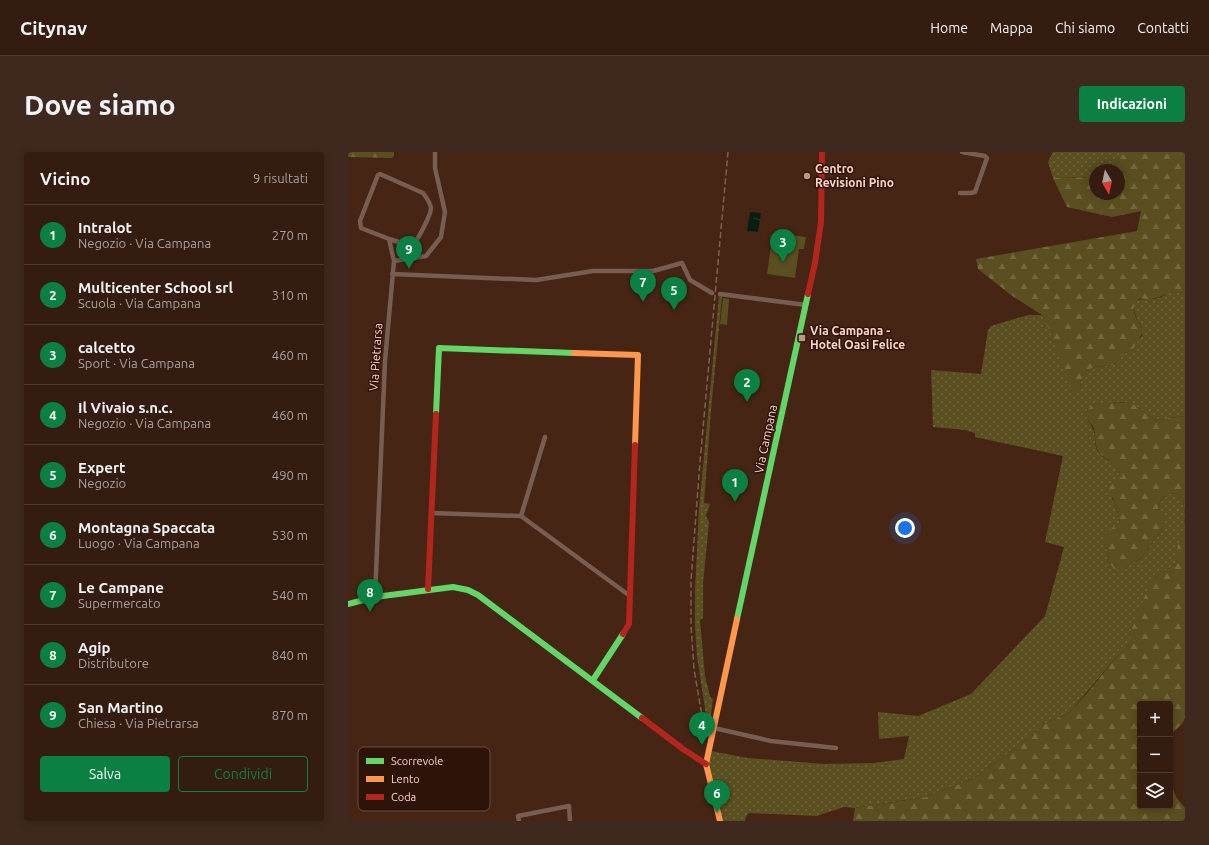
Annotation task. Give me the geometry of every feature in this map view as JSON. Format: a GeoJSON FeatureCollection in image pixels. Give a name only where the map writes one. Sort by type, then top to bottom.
{"type":"FeatureCollection","features":[{"type":"Feature","properties":{"kind":"street"},"geometry":{"type":"LineString","coordinates":[[389,239],[394,261],[426,256],[441,237],[444,212],[435,168],[435,152]]}},
{"type":"Feature","properties":{"kind":"street","name":"Via Campana"},"geometry":{"type":"LineString","coordinates":[[720,821],[706,764],[815,263],[821,222],[822,152]]}},
{"type":"Feature","properties":{"kind":"street"},"geometry":{"type":"LineString","coordinates":[[960,192],[975,192],[987,158],[985,156],[962,152]]}},
{"type":"Feature","properties":{"kind":"street"},"geometry":{"type":"LineString","coordinates":[[380,174],[423,193],[428,199],[431,208],[421,234],[414,244],[409,245],[389,239],[361,228],[360,221],[378,175],[380,174]]}},
{"type":"Feature","properties":{"kind":"street","name":"Via Pietrarsa"},"geometry":{"type":"LineString","coordinates":[[374,597],[385,361],[394,261]]}},
{"type":"Feature","properties":{"kind":"street"},"geometry":{"type":"LineString","coordinates":[[392,274],[536,280],[594,271],[653,271],[682,263],[690,280],[712,293]]}},
{"type":"Feature","properties":{"kind":"street"},"geometry":{"type":"LineString","coordinates":[[720,294],[806,305]]}},
{"type":"Feature","properties":{"kind":"street"},"geometry":{"type":"LineString","coordinates":[[428,589],[439,348],[638,355],[629,624],[593,680]]}},
{"type":"Feature","properties":{"kind":"street"},"geometry":{"type":"LineString","coordinates":[[521,516],[545,437]]}},
{"type":"Feature","properties":{"kind":"street"},"geometry":{"type":"LineString","coordinates":[[431,513],[521,516],[630,596]]}},
{"type":"Feature","properties":{"kind":"street"},"geometry":{"type":"LineString","coordinates":[[348,604],[374,597],[428,589],[453,587],[468,590],[478,595],[593,680],[683,750],[706,764]]}},
{"type":"Feature","properties":{"kind":"street"},"geometry":{"type":"LineString","coordinates":[[714,728],[771,741],[836,748]]}},
{"type":"Feature","properties":{"kind":"street"},"geometry":{"type":"LineString","coordinates":[[519,821],[518,816],[569,806],[570,821]]}},
{"type":"Feature","properties":{"kind":"green space"},"geometry":{"type":"Polygon","coordinates":[[[348,152],[394,152],[394,156],[392,158],[348,157],[348,152]]]}},
{"type":"Feature","properties":{"kind":"green space"},"geometry":{"type":"Polygon","coordinates":[[[1053,152],[1127,152],[1122,155],[1115,164],[1089,164],[1089,177],[1053,178],[1048,162],[1053,152]]]}},
{"type":"Feature","properties":{"kind":"green space"},"geometry":{"type":"Polygon","coordinates":[[[1127,152],[1185,152],[1185,292],[1168,293],[1154,299],[1139,299],[1134,306],[1134,313],[1143,332],[1134,348],[1121,356],[1116,364],[1089,369],[1081,380],[1080,388],[1076,391],[1072,391],[1052,336],[1042,315],[1011,295],[978,269],[976,259],[1137,231],[1141,211],[1112,217],[1067,207],[1053,178],[1089,177],[1089,200],[1125,200],[1125,164],[1115,164],[1122,155],[1127,152]]]}},
{"type":"Feature","properties":{"kind":"green space"},"geometry":{"type":"Polygon","coordinates":[[[781,234],[806,237],[804,249],[799,249],[795,278],[767,274],[771,246],[779,247],[781,234]]]}},
{"type":"Feature","properties":{"kind":"green space"},"geometry":{"type":"Polygon","coordinates":[[[1185,292],[1185,416],[1155,420],[1132,403],[1103,403],[1087,409],[1087,418],[1094,432],[1098,452],[1104,458],[1115,462],[1119,474],[1123,476],[1112,498],[1116,506],[1120,522],[1105,544],[1109,563],[1125,570],[1131,563],[1140,559],[1163,528],[1163,519],[1158,511],[1160,502],[1166,494],[1175,493],[1183,499],[1185,517],[1184,528],[1178,545],[1176,564],[1155,578],[1130,633],[1130,642],[1125,650],[1117,656],[1069,713],[1042,725],[1037,732],[973,779],[926,797],[855,808],[844,807],[817,816],[749,813],[746,816],[745,821],[723,821],[708,770],[711,751],[748,758],[824,764],[874,763],[904,759],[909,736],[879,739],[878,712],[918,716],[971,694],[1045,616],[1064,547],[1045,542],[1063,456],[975,437],[975,433],[965,430],[933,427],[931,370],[981,374],[988,330],[991,326],[1028,315],[1042,315],[1080,388],[1081,380],[1088,370],[1094,367],[1116,364],[1121,356],[1134,348],[1142,336],[1142,327],[1136,317],[1134,309],[1136,302],[1141,299],[1158,298],[1169,293],[1185,292]]]}},
{"type":"Feature","properties":{"kind":"green space"},"geometry":{"type":"Polygon","coordinates":[[[719,296],[722,296],[704,503],[710,504],[706,516],[709,522],[703,584],[703,618],[700,620],[705,676],[710,696],[713,699],[710,722],[707,722],[697,656],[695,590],[699,509],[719,296]]]}},
{"type":"Feature","properties":{"kind":"green space"},"geometry":{"type":"Polygon","coordinates":[[[723,298],[729,299],[727,325],[720,324],[723,298]]]}},
{"type":"Feature","properties":{"kind":"green space"},"geometry":{"type":"Polygon","coordinates":[[[1109,402],[1132,403],[1155,420],[1185,416],[1185,517],[1183,499],[1175,493],[1166,494],[1160,502],[1158,510],[1163,518],[1163,528],[1140,559],[1131,563],[1125,570],[1115,570],[1109,563],[1104,535],[1120,522],[1109,488],[1115,481],[1123,476],[1119,474],[1116,465],[1113,462],[1101,455],[1098,451],[1094,429],[1085,413],[1092,406],[1109,402]]]}},
{"type":"Feature","properties":{"kind":"green space"},"geometry":{"type":"Polygon","coordinates":[[[1185,520],[1185,718],[1182,724],[1173,732],[1173,701],[1137,701],[1137,809],[1173,809],[1173,789],[1176,797],[1185,808],[1185,821],[853,821],[855,808],[926,797],[973,779],[1037,732],[1042,725],[1069,713],[1117,656],[1125,650],[1130,642],[1130,633],[1149,586],[1155,578],[1176,564],[1178,545],[1185,520]]]}},
{"type":"Feature","properties":{"kind":"water"},"geometry":{"type":"Polygon","coordinates":[[[750,212],[761,213],[758,232],[747,231],[750,212]]]}},
{"type":"Feature","properties":{"kind":"railway"},"geometry":{"type":"LineString","coordinates":[[703,722],[694,669],[691,625],[691,580],[728,152]]}},
{"type":"Feature","properties":{"kind":"traffic: fast"},"geometry":{"type":"LineString","coordinates":[[737,619],[808,294]]}},
{"type":"Feature","properties":{"kind":"traffic: fast"},"geometry":{"type":"LineString","coordinates":[[436,414],[439,348],[574,353]]}},
{"type":"Feature","properties":{"kind":"traffic: fast"},"geometry":{"type":"LineString","coordinates":[[348,604],[375,597],[453,587],[468,590],[478,595],[642,718]]}},
{"type":"Feature","properties":{"kind":"traffic: fast"},"geometry":{"type":"LineString","coordinates":[[593,680],[623,634]]}},
{"type":"Feature","properties":{"kind":"traffic: slow"},"geometry":{"type":"LineString","coordinates":[[574,353],[638,355],[635,445]]}},
{"type":"Feature","properties":{"kind":"traffic: slow"},"geometry":{"type":"LineString","coordinates":[[720,821],[706,764],[737,619]]}},
{"type":"Feature","properties":{"kind":"traffic: jam"},"geometry":{"type":"LineString","coordinates":[[808,294],[815,263],[821,222],[822,152]]}},
{"type":"Feature","properties":{"kind":"traffic: jam"},"geometry":{"type":"LineString","coordinates":[[428,589],[436,414]]}},
{"type":"Feature","properties":{"kind":"traffic: jam"},"geometry":{"type":"LineString","coordinates":[[623,634],[629,624],[635,445]]}},
{"type":"Feature","properties":{"kind":"traffic: jam"},"geometry":{"type":"LineString","coordinates":[[642,718],[683,749],[706,764]]}},
{"type":"Feature","properties":{"kind":"place","name":"Centro Revisioni Pino"},"geometry":{"type":"Point","coordinates":[807,176]}},
{"type":"Feature","properties":{"kind":"place","name":"calcetto"},"geometry":{"type":"Point","coordinates":[783,262]}},
{"type":"Feature","properties":{"kind":"place","name":"San Martino"},"geometry":{"type":"Point","coordinates":[409,269]}},
{"type":"Feature","properties":{"kind":"place","name":"Le Campane"},"geometry":{"type":"Point","coordinates":[643,302]}},
{"type":"Feature","properties":{"kind":"place","name":"Expert"},"geometry":{"type":"Point","coordinates":[674,310]}},
{"type":"Feature","properties":{"kind":"place","name":"Via Campana - Hotel Oasi Felice"},"geometry":{"type":"Point","coordinates":[802,338]}},
{"type":"Feature","properties":{"kind":"place","name":"Multicenter School srl"},"geometry":{"type":"Point","coordinates":[747,402]}},
{"type":"Feature","properties":{"kind":"place","name":"Intralot"},"geometry":{"type":"Point","coordinates":[735,502]}},
{"type":"Feature","properties":{"kind":"place","name":"Agip"},"geometry":{"type":"Point","coordinates":[370,612]}},
{"type":"Feature","properties":{"kind":"place","name":"Il Vivaio s.n.c."},"geometry":{"type":"Point","coordinates":[702,745]}},
{"type":"Feature","properties":{"kind":"place","name":"Montagna Spaccata"},"geometry":{"type":"Point","coordinates":[717,813]}}]}
